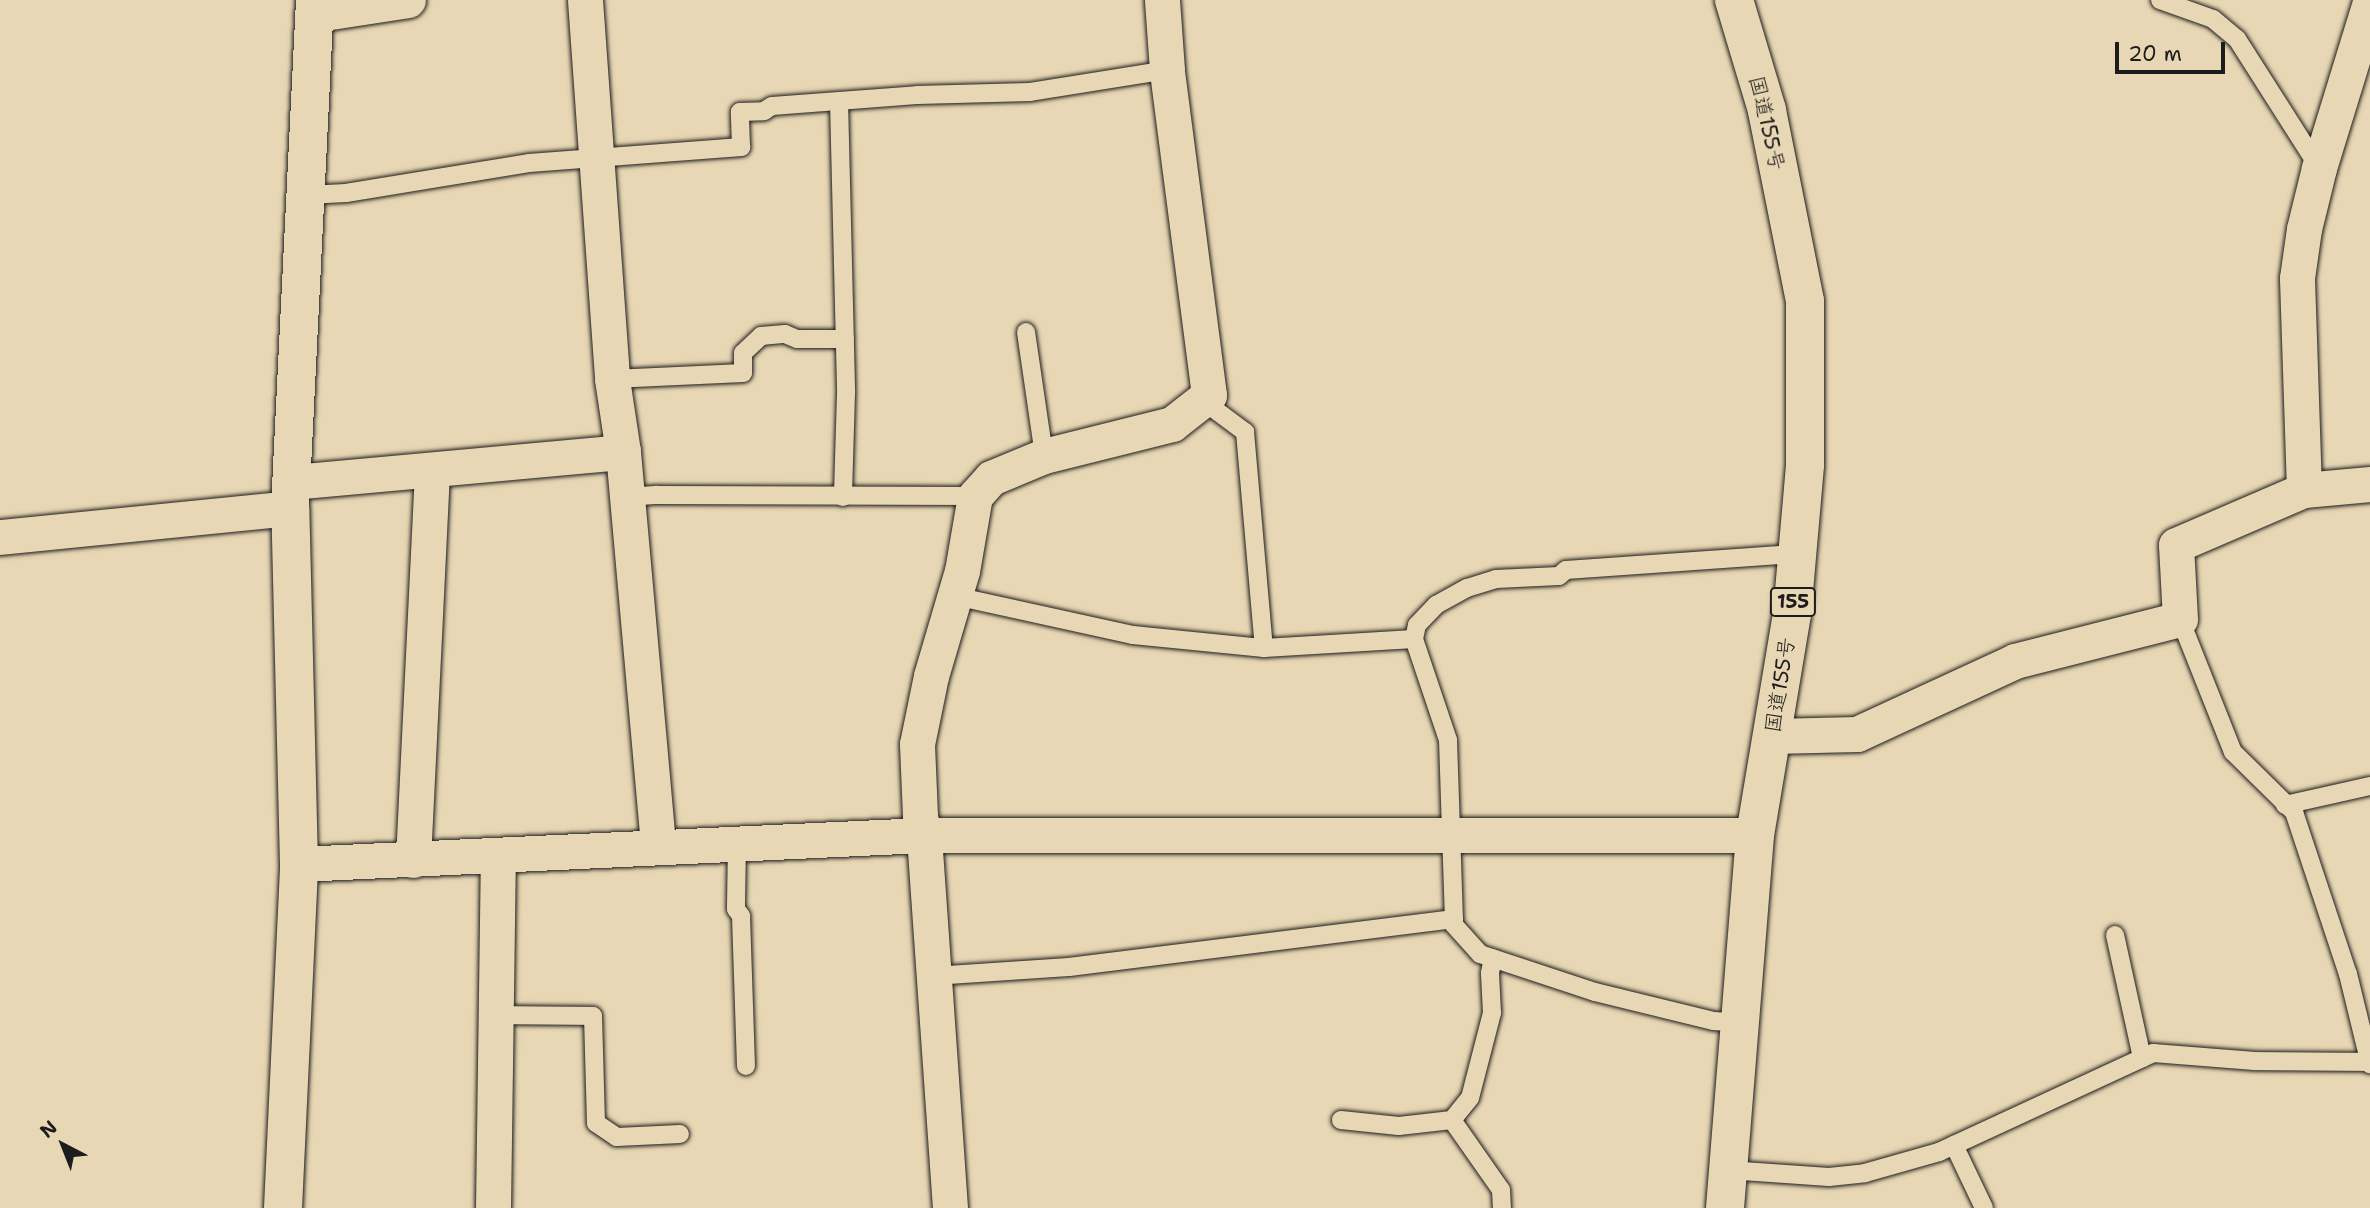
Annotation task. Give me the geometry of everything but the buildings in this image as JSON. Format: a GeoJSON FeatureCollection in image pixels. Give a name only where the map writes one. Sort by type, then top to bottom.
{"type":"FeatureCollection","features":[{"type":"Feature","properties":{"kind":"main road","name":"国道155号"},"geometry":{"type":"LineString","coordinates":[[1724,1208],[1742,1023],[1755,835],[1792,614],[1805,465],[1805,301],[1767,110],[1734,0]]}},
{"type":"Feature","properties":{"kind":"main road"},"geometry":{"type":"LineString","coordinates":[[284,1208],[299,864],[291,495],[316,7]]}},
{"type":"Feature","properties":{"kind":"street"},"geometry":{"type":"LineString","coordinates":[[316,7],[408,0]]}},
{"type":"Feature","properties":{"kind":"street"},"geometry":{"type":"LineString","coordinates":[[585,0],[612,379],[623,452],[659,845]]}},
{"type":"Feature","properties":{"kind":"street"},"geometry":{"type":"LineString","coordinates":[[950,1208],[924,835],[920,817],[918,744],[931,676],[955,596],[975,496],[991,478],[1044,456],[1172,424],[1209,394],[1167,70],[1162,0]]}},
{"type":"Feature","properties":{"kind":"street"},"geometry":{"type":"LineString","coordinates":[[2304,490],[2297,278],[2304,229],[2319,168],[2370,2]]}},
{"type":"Feature","properties":{"kind":"street"},"geometry":{"type":"LineString","coordinates":[[0,537],[291,495],[432,470],[623,452]]}},
{"type":"Feature","properties":{"kind":"street"},"geometry":{"type":"LineString","coordinates":[[413,860],[432,470]]}},
{"type":"Feature","properties":{"kind":"street"},"geometry":{"type":"LineString","coordinates":[[1772,736],[1857,734],[2015,662],[2180,619],[2176,545],[2304,490],[2370,484]]}},
{"type":"Feature","properties":{"kind":"street"},"geometry":{"type":"LineString","coordinates":[[299,864],[498,856],[659,845],[924,835],[1755,835]]}},
{"type":"Feature","properties":{"kind":"street"},"geometry":{"type":"LineString","coordinates":[[493,1208],[498,856]]}},
{"type":"Feature","properties":{"kind":"lane"},"geometry":{"type":"LineString","coordinates":[[2161,0],[2213,19],[2237,39],[2319,168]]}},
{"type":"Feature","properties":{"kind":"lane"},"geometry":{"type":"LineString","coordinates":[[307,195],[346,193],[517,164],[741,147],[740,112],[764,111],[772,106],[917,95],[1030,92],[1167,70]]}},
{"type":"Feature","properties":{"kind":"lane"},"geometry":{"type":"LineString","coordinates":[[839,101],[845,339],[843,497]]}},
{"type":"Feature","properties":{"kind":"lane"},"geometry":{"type":"LineString","coordinates":[[1026,332],[1044,456]]}},
{"type":"Feature","properties":{"kind":"lane"},"geometry":{"type":"LineString","coordinates":[[612,379],[743,373],[743,353],[761,336],[785,334],[797,339],[845,339]]}},
{"type":"Feature","properties":{"kind":"lane"},"geometry":{"type":"LineString","coordinates":[[1202,400],[1245,432],[1264,648]]}},
{"type":"Feature","properties":{"kind":"lane"},"geometry":{"type":"LineString","coordinates":[[627,498],[658,495],[975,496]]}},
{"type":"Feature","properties":{"kind":"lane"},"geometry":{"type":"LineString","coordinates":[[1742,1023],[1714,1021],[1595,992],[1480,954],[1454,925],[1448,740],[1413,639],[1417,625],[1436,605],[1467,588],[1496,579],[1559,576],[1566,570],[1797,554]]}},
{"type":"Feature","properties":{"kind":"lane"},"geometry":{"type":"LineString","coordinates":[[955,596],[1133,635],[1264,648],[1413,639]]}},
{"type":"Feature","properties":{"kind":"lane"},"geometry":{"type":"LineString","coordinates":[[1728,1170],[1829,1177],[1865,1173],[1954,1145],[2154,1053],[2255,1061],[2369,1063],[2348,974],[2294,812],[2233,752],[2180,619]]}},
{"type":"Feature","properties":{"kind":"lane"},"geometry":{"type":"LineString","coordinates":[[2285,805],[2370,786]]}},
{"type":"Feature","properties":{"kind":"lane"},"geometry":{"type":"LineString","coordinates":[[737,842],[736,909],[741,916],[746,1066]]}},
{"type":"Feature","properties":{"kind":"lane"},"geometry":{"type":"LineString","coordinates":[[933,976],[1069,967],[1454,919]]}},
{"type":"Feature","properties":{"kind":"lane"},"geometry":{"type":"LineString","coordinates":[[2115,935],[2142,1058]]}},
{"type":"Feature","properties":{"kind":"lane"},"geometry":{"type":"LineString","coordinates":[[1341,1120],[1399,1126],[1452,1120],[1470,1098],[1492,1013],[1490,972],[1493,958]]}},
{"type":"Feature","properties":{"kind":"lane"},"geometry":{"type":"LineString","coordinates":[[495,1015],[593,1016],[596,1123],[617,1137],[680,1134]]}},
{"type":"Feature","properties":{"kind":"lane"},"geometry":{"type":"LineString","coordinates":[[1452,1120],[1502,1190],[1502,1208]]}},
{"type":"Feature","properties":{"kind":"lane"},"geometry":{"type":"LineString","coordinates":[[1954,1145],[1984,1208]]}}]}
